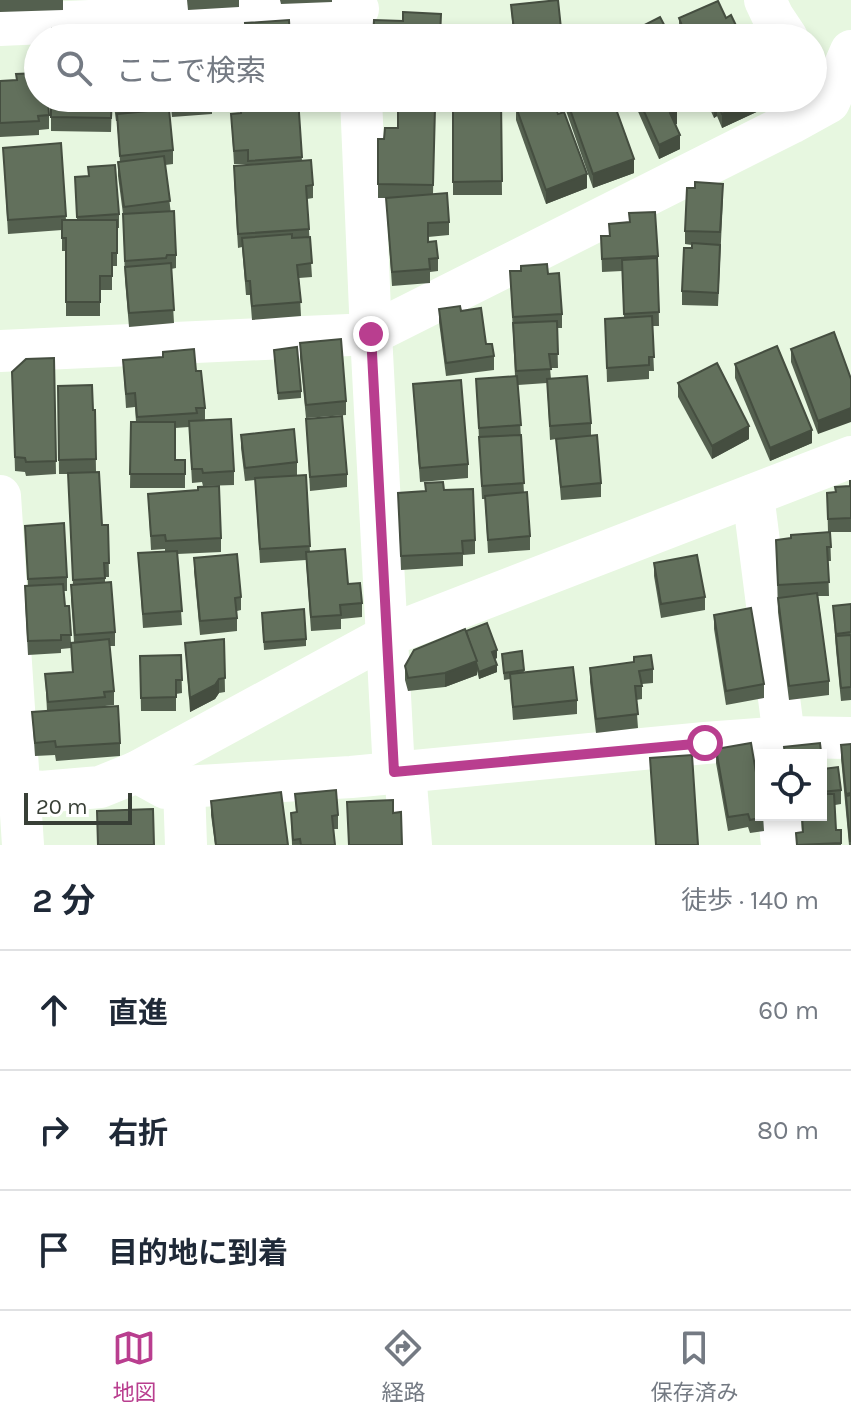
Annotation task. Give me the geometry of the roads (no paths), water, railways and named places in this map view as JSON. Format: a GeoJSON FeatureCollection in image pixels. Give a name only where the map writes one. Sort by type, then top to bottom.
{"type":"FeatureCollection","features":[{"type":"Feature","properties":{"kind":"street"},"geometry":{"type":"LineString","coordinates":[[765,0],[779,24]]}},
{"type":"Feature","properties":{"kind":"street"},"geometry":{"type":"LineString","coordinates":[[40,24],[358,16]]}},
{"type":"Feature","properties":{"kind":"street"},"geometry":{"type":"LineString","coordinates":[[0,25],[24,24]]}},
{"type":"Feature","properties":{"kind":"street"},"geometry":{"type":"LineString","coordinates":[[831,97],[851,51]]}},
{"type":"Feature","properties":{"kind":"street"},"geometry":{"type":"LineString","coordinates":[[362,112],[387,636],[400,772],[411,845]]}},
{"type":"Feature","properties":{"kind":"street"},"geometry":{"type":"LineString","coordinates":[[0,351],[371,334],[808,112]]}},
{"type":"Feature","properties":{"kind":"street"},"geometry":{"type":"LineString","coordinates":[[9,787],[41,792],[100,787],[137,772],[387,636],[851,457]]}},
{"type":"Feature","properties":{"kind":"street"},"geometry":{"type":"LineString","coordinates":[[753,495],[777,743]]}},
{"type":"Feature","properties":{"kind":"street"},"geometry":{"type":"LineString","coordinates":[[0,496],[9,787],[23,845]]}},
{"type":"Feature","properties":{"kind":"street"},"geometry":{"type":"LineString","coordinates":[[137,772],[166,788],[351,777],[851,738]]}},
{"type":"Feature","properties":{"kind":"street"},"geometry":{"type":"LineString","coordinates":[[184,787],[186,845]]}},
{"type":"Feature","properties":{"kind":"street"},"geometry":{"type":"LineString","coordinates":[[780,821],[782,845]]}}]}
